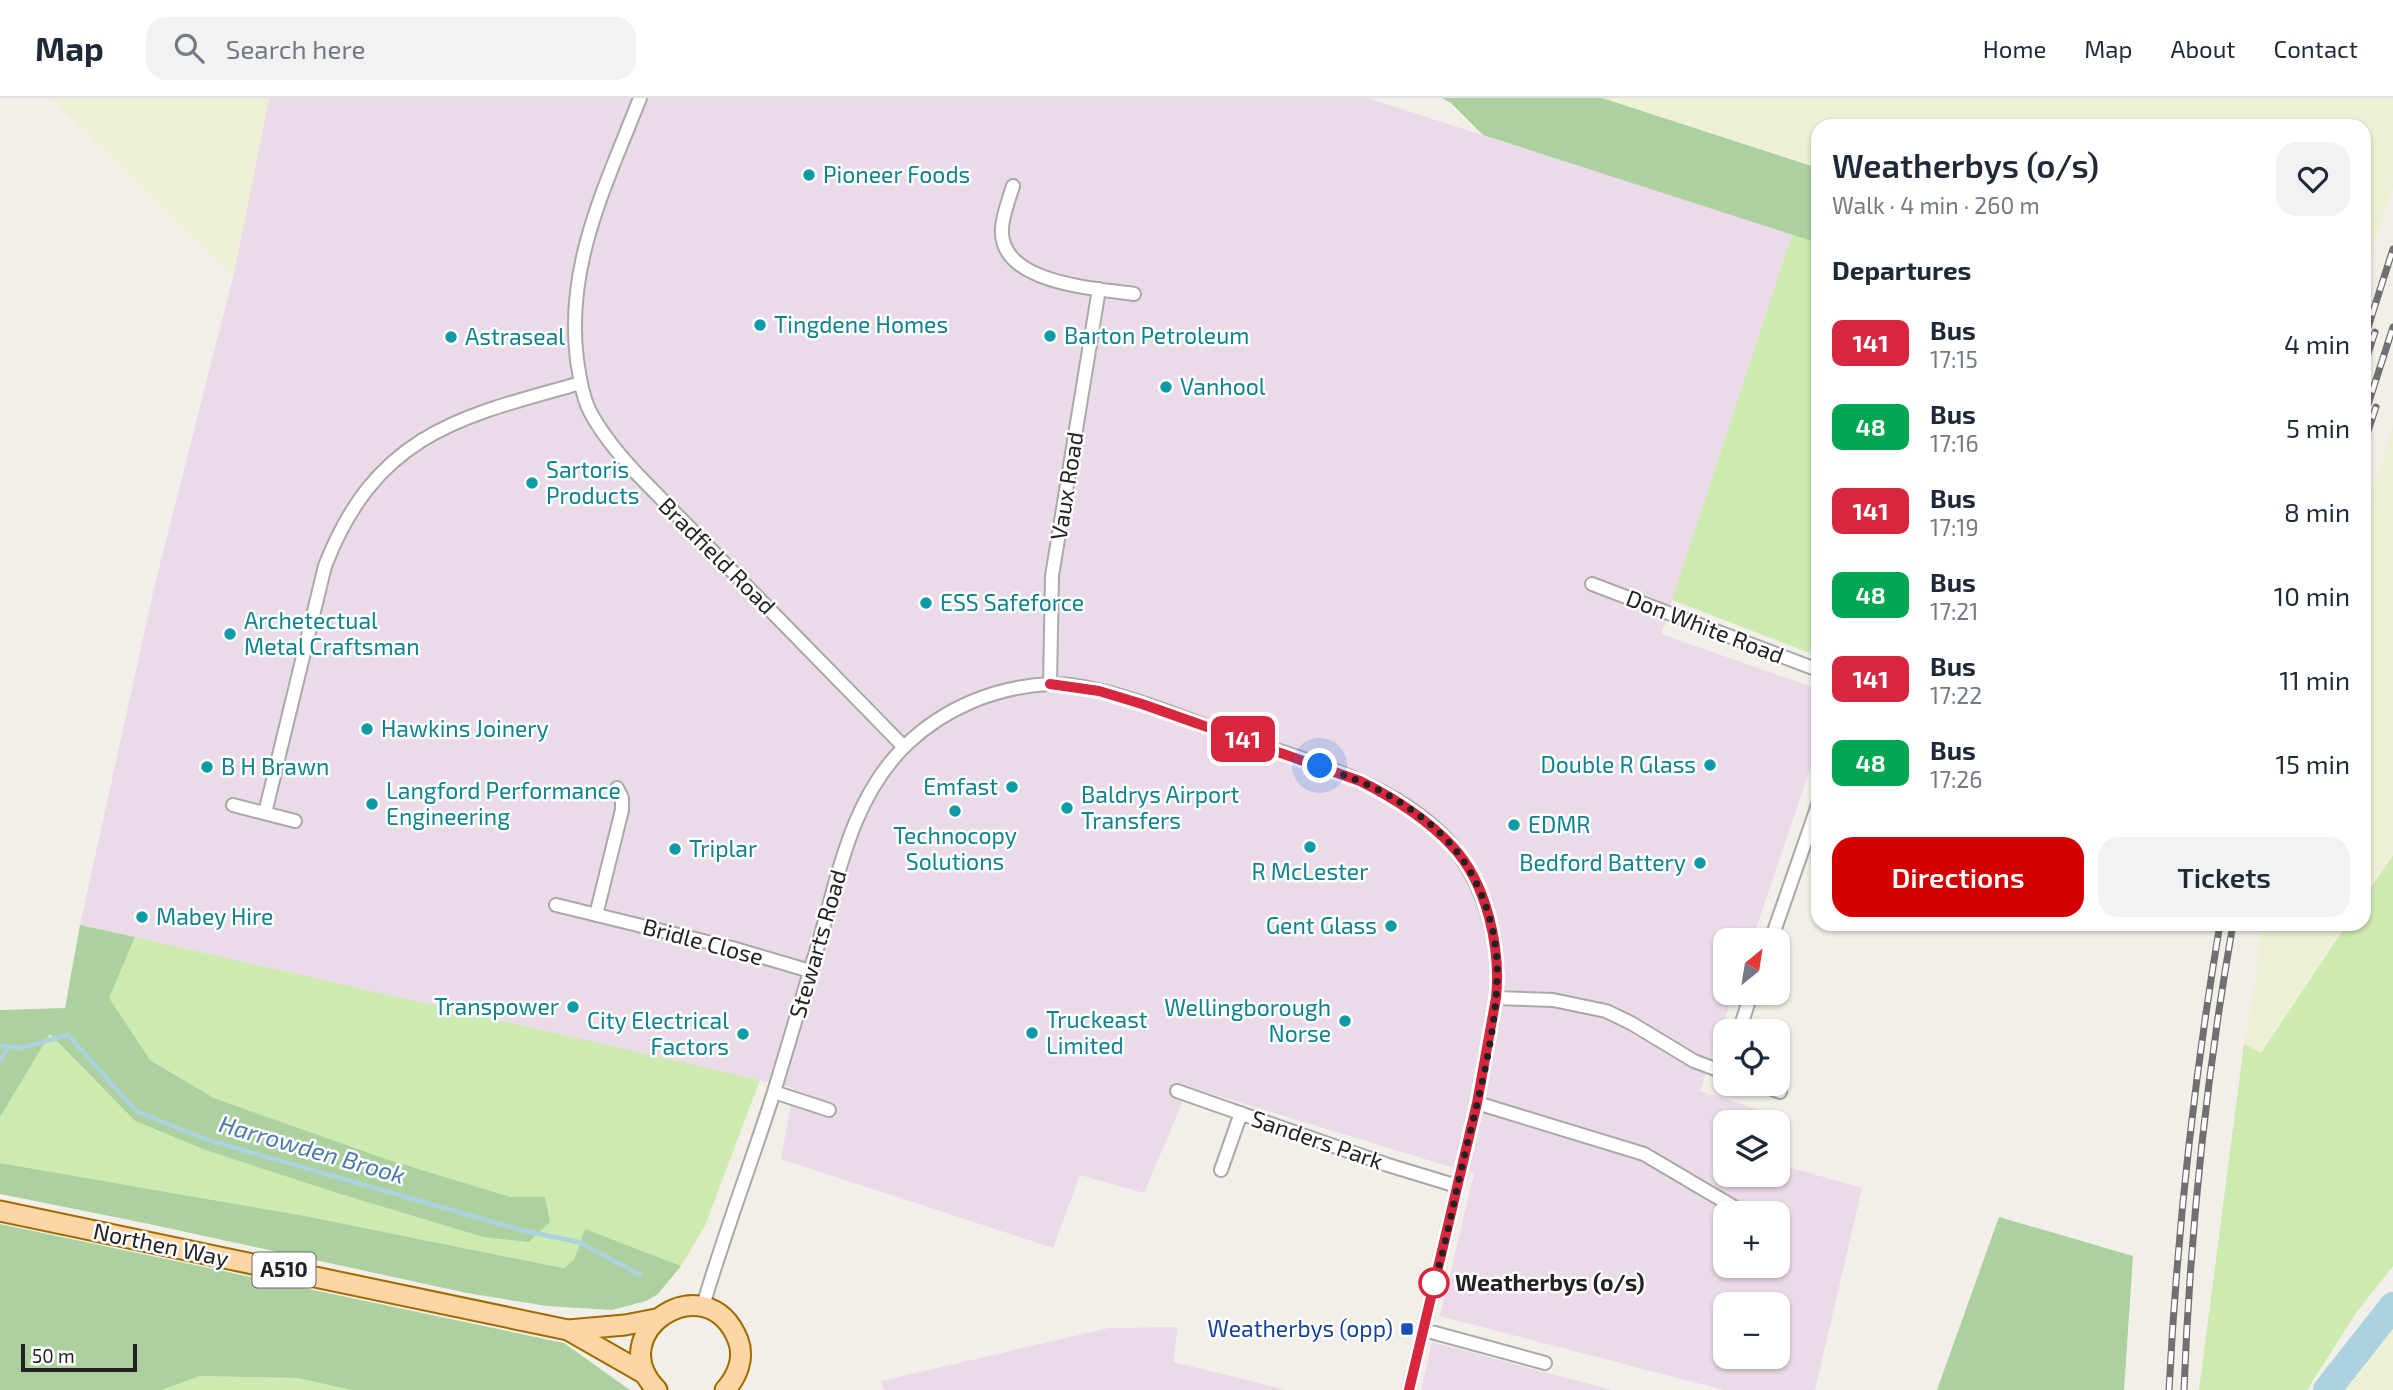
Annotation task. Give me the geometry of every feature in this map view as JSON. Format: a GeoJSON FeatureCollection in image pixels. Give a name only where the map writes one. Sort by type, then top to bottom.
{"type":"FeatureCollection","features":[{"type":"Feature","properties":{"kind":"main road","name":"Northen Way"},"geometry":{"type":"LineString","coordinates":[[0,1211],[568,1329],[625,1325],[656,1319],[678,1307],[703,1307]]}},
{"type":"Feature","properties":{"kind":"main road"},"geometry":{"type":"LineString","coordinates":[[703,1307],[720,1314],[733,1328],[740,1346],[740,1364],[733,1382],[725,1390]]}},
{"type":"Feature","properties":{"kind":"main road"},"geometry":{"type":"LineString","coordinates":[[651,1384],[641,1359],[642,1345],[647,1331],[656,1319]]}},
{"type":"Feature","properties":{"kind":"main road","name":"Northen Way"},"geometry":{"type":"LineString","coordinates":[[568,1329],[651,1384]]}},
{"type":"Feature","properties":{"kind":"street","name":"Bradfield Road"},"geometry":{"type":"LineString","coordinates":[[640,98],[589,229],[575,296],[575,339],[581,383],[591,415],[639,476],[904,747]]}},
{"type":"Feature","properties":{"kind":"street"},"geometry":{"type":"LineString","coordinates":[[1013,186],[1002,227],[1003,243],[1013,260],[1028,271],[1049,279],[1134,294]]}},
{"type":"Feature","properties":{"kind":"street","name":"Vaux Road"},"geometry":{"type":"LineString","coordinates":[[1050,684],[1052,576],[1100,289]]}},
{"type":"Feature","properties":{"kind":"street"},"geometry":{"type":"LineString","coordinates":[[265,813],[325,566],[334,543],[359,499],[386,466],[431,434],[494,409],[581,383]]}},
{"type":"Feature","properties":{"kind":"street","name":"Don White Road"},"geometry":{"type":"LineString","coordinates":[[1592,584],[1811,667]]}},
{"type":"Feature","properties":{"kind":"street","name":"Stewarts Road"},"geometry":{"type":"LineString","coordinates":[[703,1307],[774,1092],[864,801],[904,747],[930,724],[968,702],[1021,688],[1050,684],[1099,691],[1142,704],[1360,781],[1410,809],[1454,847],[1469,869],[1480,893],[1494,938],[1496,998],[1477,1103],[1409,1390]]}},
{"type":"Feature","properties":{"kind":"street"},"geometry":{"type":"LineString","coordinates":[[596,915],[622,810],[622,798],[617,788]]}},
{"type":"Feature","properties":{"kind":"street"},"geometry":{"type":"LineString","coordinates":[[233,806],[295,821]]}},
{"type":"Feature","properties":{"kind":"street"},"geometry":{"type":"LineString","coordinates":[[1775,928],[1811,825]]}},
{"type":"Feature","properties":{"kind":"street","name":"Bridle Close"},"geometry":{"type":"LineString","coordinates":[[556,905],[733,948],[810,971]]}},
{"type":"Feature","properties":{"kind":"street"},"geometry":{"type":"LineString","coordinates":[[1496,998],[1553,1000],[1606,1011],[1632,1023],[1694,1061],[1713,1067]]}},
{"type":"Feature","properties":{"kind":"street","name":"Sanders Park"},"geometry":{"type":"LineString","coordinates":[[1177,1091],[1388,1165],[1457,1186]]}},
{"type":"Feature","properties":{"kind":"street"},"geometry":{"type":"LineString","coordinates":[[774,1092],[829,1110]]}},
{"type":"Feature","properties":{"kind":"street"},"geometry":{"type":"LineString","coordinates":[[1477,1103],[1644,1154],[1724,1201]]}},
{"type":"Feature","properties":{"kind":"street"},"geometry":{"type":"LineString","coordinates":[[1221,1170],[1241,1113]]}},
{"type":"Feature","properties":{"kind":"street"},"geometry":{"type":"LineString","coordinates":[[1424,1330],[1545,1363]]}},
{"type":"Feature","properties":{"kind":"shaded area"},"geometry":{"type":"Polygon","coordinates":[[[269,98],[1367,98],[1792,234],[1661,634],[1811,687],[1811,767],[1756,928],[1713,928],[1713,1005],[1730,1005],[1725,1019],[1713,1019],[1713,1053],[1700,1091],[1760,1110],[1713,1110],[1713,1187],[1790,1187],[1790,1167],[1862,1188],[1815,1390],[1724,1390],[1440,1316],[1474,1174],[1189,1087],[1144,1193],[1080,1175],[1053,1248],[781,1159],[794,1088],[80,925],[155,584],[233,277],[269,98]]]}},
{"type":"Feature","properties":{"kind":"shaded area"},"geometry":{"type":"Polygon","coordinates":[[[1178,1327],[1173,1362],[1287,1390],[884,1390],[881,1381],[1109,1328],[1178,1327]]]}},
{"type":"Feature","properties":{"kind":"shaded area"},"geometry":{"type":"Polygon","coordinates":[[[1432,1342],[1612,1390],[1421,1390],[1432,1342]]]}},
{"type":"Feature","properties":{"kind":"green space"},"geometry":{"type":"Polygon","coordinates":[[[51,98],[269,98],[233,277],[51,98]]]}},
{"type":"Feature","properties":{"kind":"green space"},"geometry":{"type":"Polygon","coordinates":[[[1442,98],[1602,98],[1811,166],[1811,241],[1483,135],[1451,103],[1442,98]]]}},
{"type":"Feature","properties":{"kind":"green space"},"geometry":{"type":"Polygon","coordinates":[[[1604,98],[2393,98],[2393,187],[2371,255],[2371,119],[1811,119],[1811,165],[1604,98]]]}},
{"type":"Feature","properties":{"kind":"green space"},"geometry":{"type":"Polygon","coordinates":[[[1792,234],[1811,241],[1811,653],[1672,600],[1792,234]]]}},
{"type":"Feature","properties":{"kind":"green space"},"geometry":{"type":"Polygon","coordinates":[[[2393,425],[2393,854],[2371,887],[2371,497],[2393,425]]]}},
{"type":"Feature","properties":{"kind":"green space"},"geometry":{"type":"Polygon","coordinates":[[[2393,855],[2393,1266],[2356,1313],[2307,1390],[2199,1390],[2244,1044],[2261,1053],[2342,931],[2371,931],[2371,888],[2393,855]]]}},
{"type":"Feature","properties":{"kind":"green space"},"geometry":{"type":"Polygon","coordinates":[[[80,925],[135,937],[109,998],[150,1060],[214,1098],[389,1160],[511,1197],[545,1197],[550,1222],[529,1242],[483,1237],[205,1150],[135,1121],[50,1034],[0,1117],[0,1010],[65,1008],[80,925]]]}},
{"type":"Feature","properties":{"kind":"green space"},"geometry":{"type":"Polygon","coordinates":[[[2260,931],[2341,931],[2261,1053],[2244,1044],[2256,976],[2260,931]]]}},
{"type":"Feature","properties":{"kind":"green space"},"geometry":{"type":"Polygon","coordinates":[[[135,937],[760,1080],[705,1226],[681,1266],[585,1230],[574,1260],[565,1268],[305,1216],[0,1163],[0,1117],[50,1034],[135,1121],[205,1150],[483,1237],[545,1197],[511,1197],[389,1160],[214,1098],[150,1060],[108,998],[135,937]]]}},
{"type":"Feature","properties":{"kind":"green space"},"geometry":{"type":"Polygon","coordinates":[[[0,1163],[305,1216],[564,1268],[574,1260],[585,1229],[681,1266],[658,1294],[646,1301],[612,1310],[547,1306],[467,1293],[0,1194],[0,1163]]]}},
{"type":"Feature","properties":{"kind":"green space"},"geometry":{"type":"Polygon","coordinates":[[[1999,1217],[2133,1256],[2124,1390],[1937,1390],[1999,1217]]]}},
{"type":"Feature","properties":{"kind":"green space"},"geometry":{"type":"Polygon","coordinates":[[[0,1224],[564,1343],[630,1390],[351,1390],[297,1378],[200,1376],[162,1390],[0,1390],[0,1224]]]}},
{"type":"Feature","properties":{"kind":"green space"},"geometry":{"type":"Polygon","coordinates":[[[2393,1321],[2393,1390],[2337,1390],[2393,1321]]]}},
{"type":"Feature","properties":{"kind":"green space"},"geometry":{"type":"Polygon","coordinates":[[[200,1376],[297,1378],[351,1390],[162,1390],[200,1376]]]}},
{"type":"Feature","properties":{"kind":"waterway","name":"Harrowden Brook"},"geometry":{"type":"LineString","coordinates":[[0,1046],[20,1048],[68,1035],[136,1111],[208,1140],[521,1230],[578,1242],[641,1275]]}},
{"type":"Feature","properties":{"kind":"waterway"},"geometry":{"type":"LineString","coordinates":[[0,1061],[8,1047]]}},
{"type":"Feature","properties":{"kind":"waterway"},"geometry":{"type":"LineString","coordinates":[[2327,1390],[2393,1306]]}},
{"type":"Feature","properties":{"kind":"railway"},"geometry":{"type":"LineString","coordinates":[[2371,318],[2393,249]]}},
{"type":"Feature","properties":{"kind":"railway"},"geometry":{"type":"LineString","coordinates":[[2371,395],[2393,327]]}},
{"type":"Feature","properties":{"kind":"railway"},"geometry":{"type":"LineString","coordinates":[[2371,344],[2375,332]]}},
{"type":"Feature","properties":{"kind":"railway"},"geometry":{"type":"LineString","coordinates":[[2371,422],[2376,407]]}},
{"type":"Feature","properties":{"kind":"railway"},"geometry":{"type":"LineString","coordinates":[[2169,1390],[2188,1156],[2219,931]]}},
{"type":"Feature","properties":{"kind":"railway"},"geometry":{"type":"LineString","coordinates":[[2184,1390],[2190,1273],[2201,1156],[2232,931]]}},
{"type":"Feature","properties":{"kind":"bus line","name":"141"},"geometry":{"type":"LineString","coordinates":[[1050,684],[1099,691],[1142,704],[1360,781],[1410,809],[1454,847],[1469,869],[1480,893],[1494,938],[1497,962],[1496,998],[1477,1103],[1409,1390]]}},
{"type":"Feature","properties":{"kind":"place","name":"Pioneer Foods"},"geometry":{"type":"Point","coordinates":[809,175]}},
{"type":"Feature","properties":{"kind":"place","name":"Tingdene Homes"},"geometry":{"type":"Point","coordinates":[760,325]}},
{"type":"Feature","properties":{"kind":"place","name":"Barton Petroleum"},"geometry":{"type":"Point","coordinates":[1050,336]}},
{"type":"Feature","properties":{"kind":"place","name":"Astraseal"},"geometry":{"type":"Point","coordinates":[451,337]}},
{"type":"Feature","properties":{"kind":"place","name":"Vanhool"},"geometry":{"type":"Point","coordinates":[1166,387]}},
{"type":"Feature","properties":{"kind":"place","name":"Sartoris Products"},"geometry":{"type":"Point","coordinates":[532,483]}},
{"type":"Feature","properties":{"kind":"place","name":"ESS Safeforce"},"geometry":{"type":"Point","coordinates":[926,603]}},
{"type":"Feature","properties":{"kind":"place","name":"Archetectual Metal Craftsman"},"geometry":{"type":"Point","coordinates":[230,634]}},
{"type":"Feature","properties":{"kind":"place","name":"Hawkins Joinery"},"geometry":{"type":"Point","coordinates":[367,729]}},
{"type":"Feature","properties":{"kind":"place","name":"Double R Glass"},"geometry":{"type":"Point","coordinates":[1710,765]}},
{"type":"Feature","properties":{"kind":"place","name":"B H Brawn"},"geometry":{"type":"Point","coordinates":[207,767]}},
{"type":"Feature","properties":{"kind":"place","name":"Emfast"},"geometry":{"type":"Point","coordinates":[1012,787]}},
{"type":"Feature","properties":{"kind":"place","name":"Langford Performance Engineering"},"geometry":{"type":"Point","coordinates":[372,804]}},
{"type":"Feature","properties":{"kind":"place","name":"Baldrys Airport Transfers"},"geometry":{"type":"Point","coordinates":[1067,808]}},
{"type":"Feature","properties":{"kind":"place","name":"Technocopy Solutions"},"geometry":{"type":"Point","coordinates":[955,811]}},
{"type":"Feature","properties":{"kind":"place","name":"EDMR"},"geometry":{"type":"Point","coordinates":[1514,825]}},
{"type":"Feature","properties":{"kind":"place","name":"R McLester"},"geometry":{"type":"Point","coordinates":[1310,847]}},
{"type":"Feature","properties":{"kind":"place","name":"Triplar"},"geometry":{"type":"Point","coordinates":[675,849]}},
{"type":"Feature","properties":{"kind":"place","name":"Bedford Battery"},"geometry":{"type":"Point","coordinates":[1700,863]}},
{"type":"Feature","properties":{"kind":"place","name":"Mabey Hire"},"geometry":{"type":"Point","coordinates":[142,917]}},
{"type":"Feature","properties":{"kind":"place","name":"Gent Glass"},"geometry":{"type":"Point","coordinates":[1391,926]}},
{"type":"Feature","properties":{"kind":"place","name":"Transpower"},"geometry":{"type":"Point","coordinates":[573,1007]}},
{"type":"Feature","properties":{"kind":"place","name":"Wellingborough Norse"},"geometry":{"type":"Point","coordinates":[1345,1021]}},
{"type":"Feature","properties":{"kind":"place","name":"Truckeast Limited"},"geometry":{"type":"Point","coordinates":[1032,1033]}},
{"type":"Feature","properties":{"kind":"place","name":"City Electrical Factors"},"geometry":{"type":"Point","coordinates":[743,1034]}},
{"type":"Feature","properties":{"kind":"place","name":"Weatherbys (o/s)"},"geometry":{"type":"Point","coordinates":[1434,1283]}},
{"type":"Feature","properties":{"kind":"place","name":"Weatherbys (opp)"},"geometry":{"type":"Point","coordinates":[1407,1329]}},
{"type":"Feature","properties":{"kind":"route"},"geometry":{"type":"LineString","coordinates":[[1320,766],[1387,794],[1410,809],[1454,847],[1469,869],[1480,893],[1494,938],[1497,981],[1492,1028],[1434,1283]]}}]}
